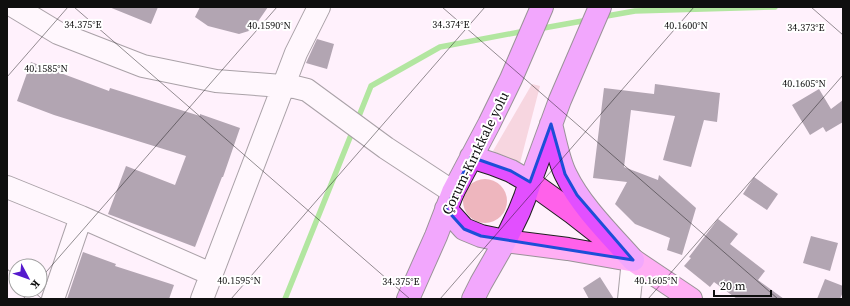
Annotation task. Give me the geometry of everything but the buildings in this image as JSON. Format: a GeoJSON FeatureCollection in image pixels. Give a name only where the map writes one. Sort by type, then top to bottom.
{"type":"FeatureCollection","features":[{"type":"Feature","properties":{"kind":"highway","name":"Çorum-Kırıkkale yolu"},"geometry":{"type":"LineString","coordinates":[[408,299],[436,236],[449,201],[511,79],[542,7]]}},
{"type":"Feature","properties":{"kind":"highway"},"geometry":{"type":"LineString","coordinates":[[473,299],[505,240],[523,202],[560,100],[600,7]]}},
{"type":"Feature","properties":{"kind":"highway"},"geometry":{"type":"LineString","coordinates":[[551,124],[565,174],[577,195],[633,260]]}},
{"type":"Feature","properties":{"kind":"highway"},"geometry":{"type":"LineString","coordinates":[[471,157],[511,171],[530,182]]}},
{"type":"Feature","properties":{"kind":"highway"},"geometry":{"type":"LineString","coordinates":[[449,201],[464,229],[480,236],[505,240]]}},
{"type":"Feature","properties":{"kind":"main road"},"geometry":{"type":"LineString","coordinates":[[530,182],[573,213],[633,260],[691,299]]}},
{"type":"Feature","properties":{"kind":"main road"},"geometry":{"type":"LineString","coordinates":[[505,240],[633,260]]}},
{"type":"Feature","properties":{"kind":"street"},"geometry":{"type":"LineString","coordinates":[[15,7],[58,33],[143,66],[216,81],[296,87],[307,90],[386,148],[449,201]]}},
{"type":"Feature","properties":{"kind":"street"},"geometry":{"type":"LineString","coordinates":[[202,299],[296,53],[319,7]]}},
{"type":"Feature","properties":{"kind":"street"},"geometry":{"type":"LineString","coordinates":[[7,187],[81,217],[211,274]]}},
{"type":"Feature","properties":{"kind":"street"},"geometry":{"type":"LineString","coordinates":[[52,299],[81,217]]}},
{"type":"Feature","properties":{"kind":"street"},"geometry":{"type":"LineString","coordinates":[[629,299],[633,260]]}},
{"type":"Feature","properties":{"kind":"highlighted area"},"geometry":{"type":"Polygon","coordinates":[[[551,124],[565,174],[577,195],[633,260],[481,236],[464,229],[446,209],[471,157],[511,171],[530,182],[551,124]]]}},
{"type":"Feature","properties":{"kind":"shaded area"},"geometry":{"type":"Polygon","coordinates":[[[532,84],[540,86],[520,163],[493,151],[532,84]]]}},
{"type":"Feature","properties":{"kind":"shaded area"},"geometry":{"type":"Polygon","coordinates":[[[481,179],[489,179],[494,180],[501,185],[506,192],[506,210],[501,217],[494,222],[481,223],[473,220],[466,213],[463,205],[463,197],[466,189],[473,182],[481,179]]]}},
{"type":"Feature","properties":{"kind":"waterway"},"geometry":{"type":"LineString","coordinates":[[601,17],[635,11],[775,7]]}},
{"type":"Feature","properties":{"kind":"waterway"},"geometry":{"type":"LineString","coordinates":[[538,29],[588,20]]}},
{"type":"Feature","properties":{"kind":"waterway"},"geometry":{"type":"LineString","coordinates":[[357,121],[371,86],[440,47],[525,31]]}},
{"type":"Feature","properties":{"kind":"waterway"},"geometry":{"type":"LineString","coordinates":[[285,299],[353,130]]}}]}
